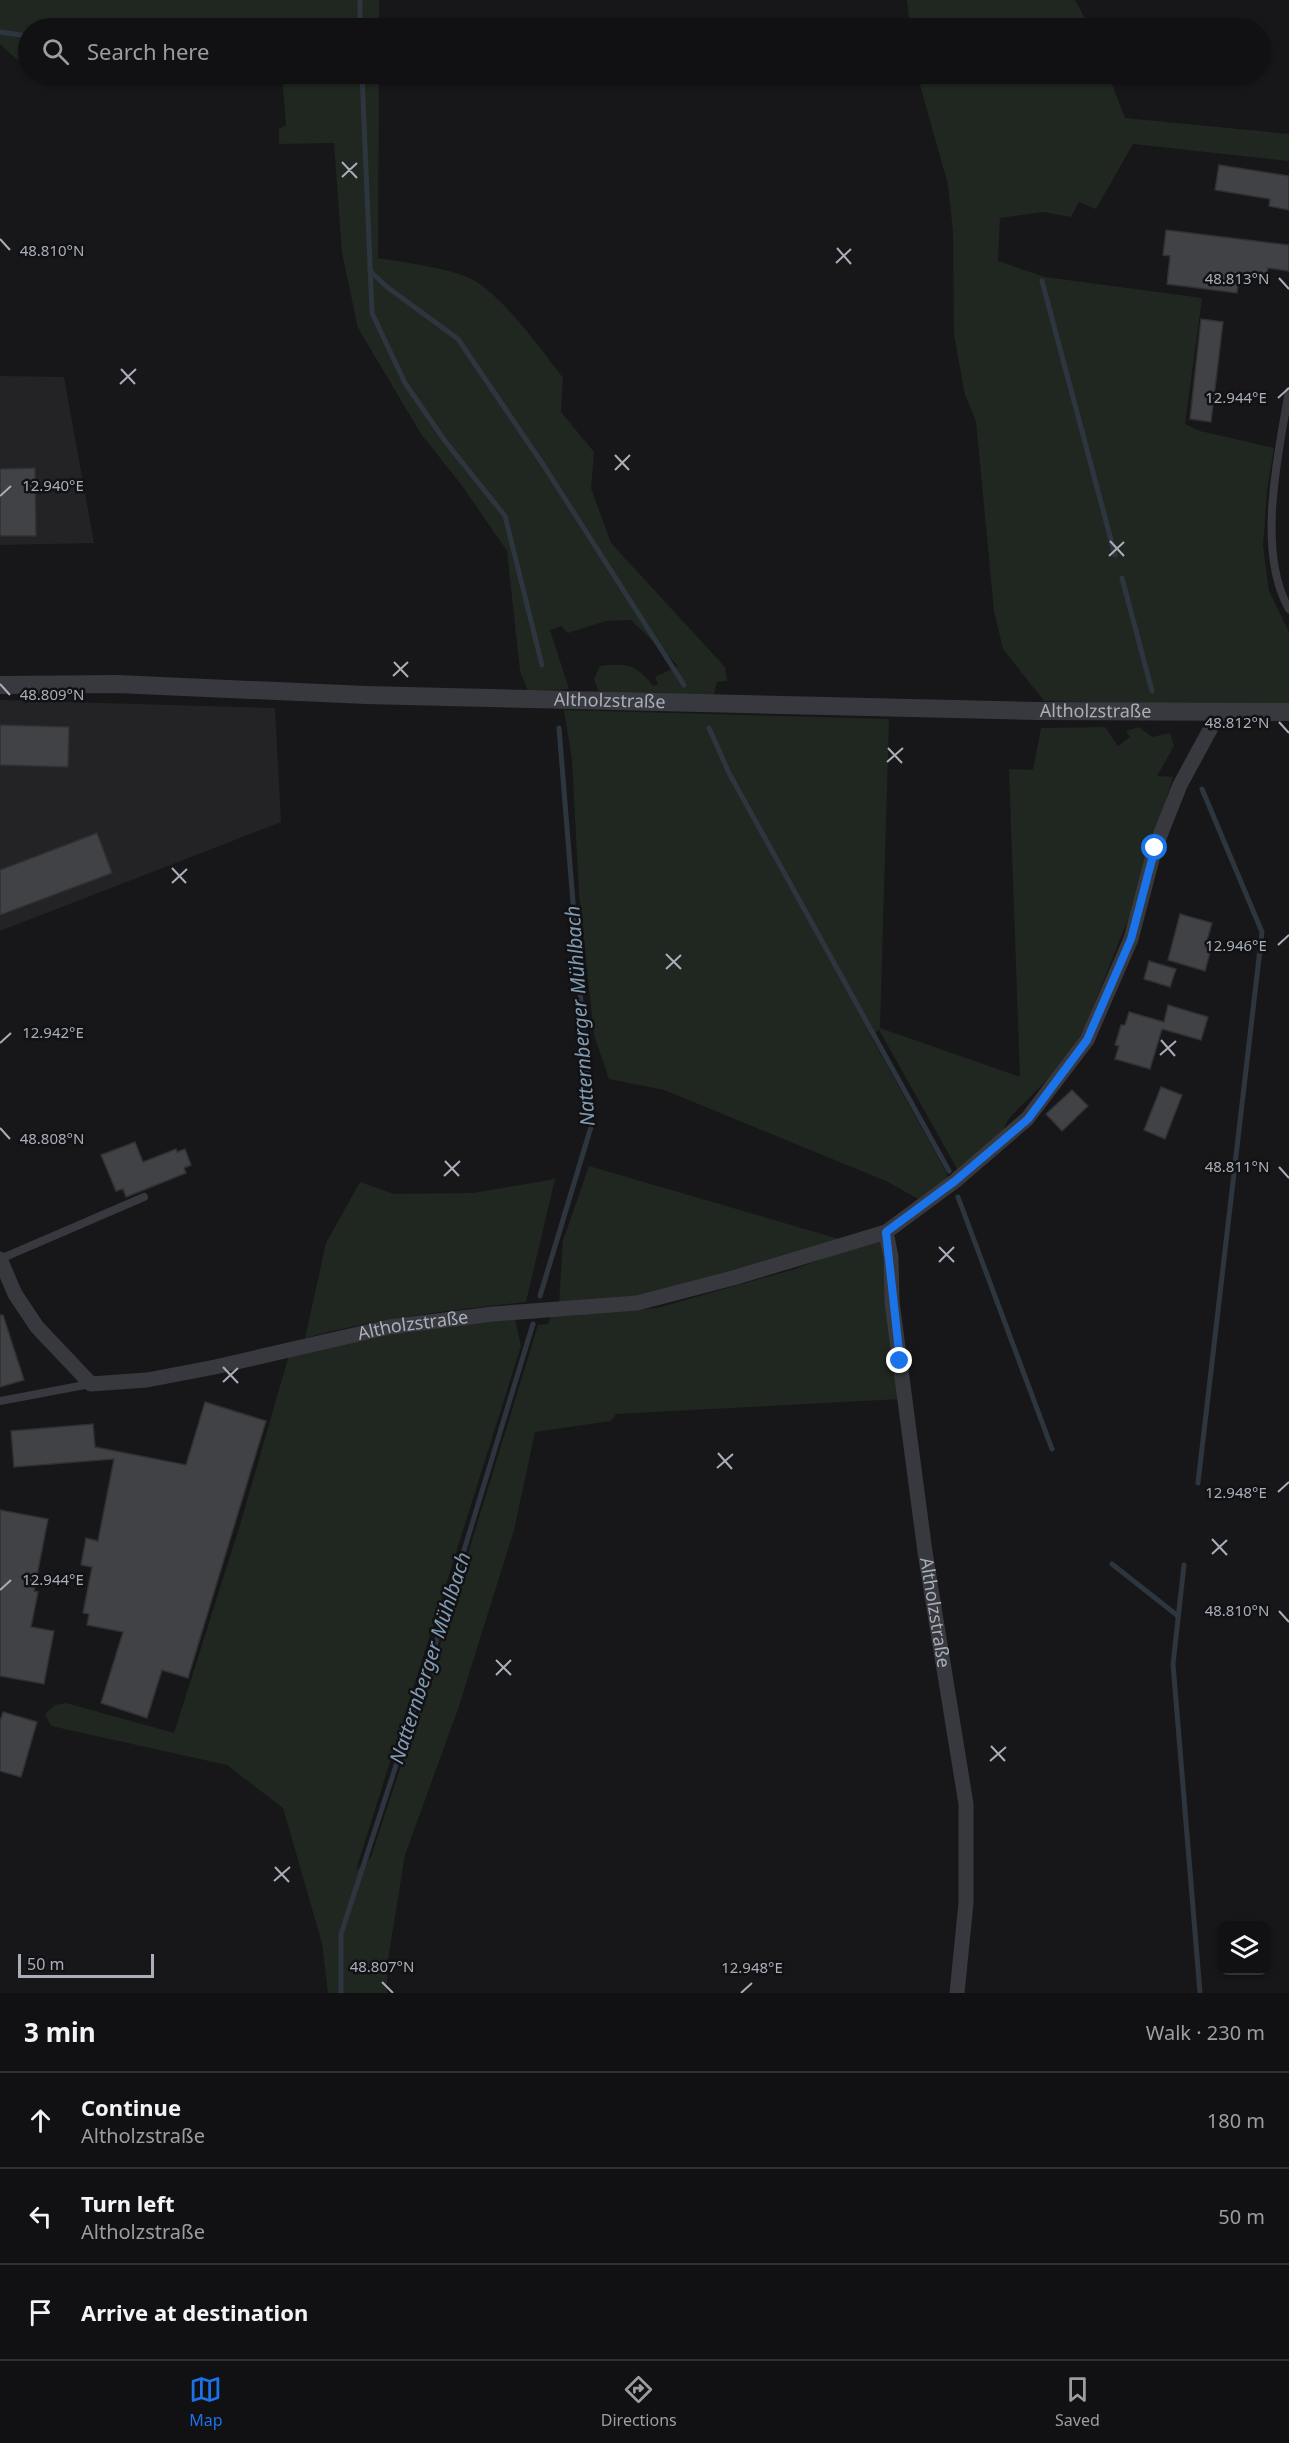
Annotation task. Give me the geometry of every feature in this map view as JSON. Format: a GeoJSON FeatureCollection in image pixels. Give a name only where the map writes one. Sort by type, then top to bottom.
{"type":"FeatureCollection","features":[{"type":"Feature","properties":{"kind":"street","name":"Altholzstraße"},"geometry":{"type":"LineString","coordinates":[[0,685],[117,684],[366,695],[1219,713],[1289,712]]}},
{"type":"Feature","properties":{"kind":"street","name":"Altholzstraße"},"geometry":{"type":"LineString","coordinates":[[91,1384],[147,1380],[215,1367],[389,1326],[493,1314],[637,1303],[733,1278],[886,1232],[955,1181],[1028,1119],[1087,1040],[1131,939],[1155,848],[1176,796],[1219,713]]}},
{"type":"Feature","properties":{"kind":"street","name":"Altholzstraße"},"geometry":{"type":"LineString","coordinates":[[886,1232],[891,1257],[892,1302],[926,1552],[966,1804],[966,1903],[957,1993]]}},
{"type":"Feature","properties":{"kind":"street"},"geometry":{"type":"LineString","coordinates":[[0,1259],[15,1294],[37,1327],[91,1384]]}},
{"type":"Feature","properties":{"kind":"lane"},"geometry":{"type":"LineString","coordinates":[[1289,392],[1273,526],[1274,567],[1289,609]]}},
{"type":"Feature","properties":{"kind":"lane"},"geometry":{"type":"LineString","coordinates":[[0,1259],[144,1197]]}},
{"type":"Feature","properties":{"kind":"lane"},"geometry":{"type":"LineString","coordinates":[[0,1401],[91,1384]]}},
{"type":"Feature","properties":{"kind":"shaded area"},"geometry":{"type":"Polygon","coordinates":[[[0,0],[379,0],[379,18],[18,18],[18,59],[0,44],[0,0]]]}},
{"type":"Feature","properties":{"kind":"shaded area"},"geometry":{"type":"Polygon","coordinates":[[[907,0],[1075,0],[1085,18],[909,18],[907,0]]]}},
{"type":"Feature","properties":{"kind":"shaded area"},"geometry":{"type":"Polygon","coordinates":[[[283,84],[379,84],[378,258],[457,273],[477,282],[512,314],[563,378],[561,412],[594,452],[591,488],[611,543],[725,667],[727,681],[717,682],[713,697],[599,693],[594,679],[600,666],[624,665],[636,669],[653,686],[658,684],[655,677],[678,666],[631,620],[606,621],[568,633],[561,626],[550,630],[569,689],[528,691],[520,671],[507,551],[463,487],[421,434],[358,328],[342,253],[334,143],[279,144],[279,129],[286,125],[283,84]]]}},
{"type":"Feature","properties":{"kind":"shaded area"},"geometry":{"type":"Polygon","coordinates":[[[920,84],[1112,84],[1125,118],[1289,134],[1289,161],[1133,144],[1096,209],[1079,202],[1071,217],[1043,212],[1000,218],[998,261],[1045,277],[1202,298],[1185,424],[1200,431],[1274,448],[1267,491],[1263,546],[1269,591],[1289,632],[1289,706],[1044,701],[1003,649],[994,611],[976,421],[965,395],[954,335],[953,231],[948,185],[920,84]]]}},
{"type":"Feature","properties":{"kind":"shaded area"},"geometry":{"type":"Polygon","coordinates":[[[0,376],[64,377],[94,543],[0,545],[0,376]]]}},
{"type":"Feature","properties":{"kind":"shaded area"},"geometry":{"type":"Polygon","coordinates":[[[0,700],[275,708],[281,822],[0,931],[0,700]]]}},
{"type":"Feature","properties":{"kind":"shaded area"},"geometry":{"type":"Polygon","coordinates":[[[564,710],[889,719],[880,1028],[1020,1077],[1009,769],[1033,770],[1041,728],[1105,727],[1118,746],[1130,737],[1126,731],[1139,727],[1152,737],[1170,733],[1174,746],[1157,776],[1173,777],[1135,902],[1086,1025],[1067,1060],[1009,1118],[999,1138],[959,1172],[879,1030],[871,1036],[947,1174],[948,1180],[920,1200],[886,1181],[664,1090],[609,1079],[594,1035],[579,893],[572,760],[564,710]]]}},
{"type":"Feature","properties":{"kind":"shaded area"},"geometry":{"type":"Polygon","coordinates":[[[589,1166],[839,1239],[759,1266],[645,1295],[559,1304],[563,1241],[589,1166]]]}},
{"type":"Feature","properties":{"kind":"shaded area"},"geometry":{"type":"Polygon","coordinates":[[[555,1179],[526,1302],[387,1320],[305,1338],[326,1243],[360,1182],[394,1194],[473,1193],[555,1179]]]}},
{"type":"Feature","properties":{"kind":"shaded area"},"geometry":{"type":"Polygon","coordinates":[[[875,1239],[886,1246],[901,1399],[616,1414],[611,1421],[535,1432],[514,1530],[458,1709],[405,1855],[387,1965],[387,1993],[328,1993],[322,1943],[283,1808],[227,1765],[51,1726],[45,1714],[55,1705],[66,1703],[174,1733],[240,1525],[289,1355],[381,1334],[515,1319],[521,1346],[356,1870],[371,1857],[432,1671],[538,1325],[548,1324],[551,1316],[657,1308],[795,1269],[875,1239]]]}},
{"type":"Feature","properties":{"kind":"building"},"geometry":{"type":"Polygon","coordinates":[[[1219,165],[1289,176],[1289,210],[1269,206],[1270,199],[1215,190],[1219,165]]]}},
{"type":"Feature","properties":{"kind":"building"},"geometry":{"type":"Polygon","coordinates":[[[1166,230],[1289,245],[1289,271],[1268,268],[1266,281],[1239,277],[1237,293],[1167,284],[1170,256],[1163,255],[1166,230]]]}},
{"type":"Feature","properties":{"kind":"building"},"geometry":{"type":"Polygon","coordinates":[[[1201,319],[1223,322],[1211,422],[1190,419],[1201,319]]]}},
{"type":"Feature","properties":{"kind":"building"},"geometry":{"type":"Polygon","coordinates":[[[35,468],[36,536],[0,536],[0,469],[35,468]]]}},
{"type":"Feature","properties":{"kind":"building"},"geometry":{"type":"Polygon","coordinates":[[[0,725],[69,727],[68,767],[0,765],[0,725]]]}},
{"type":"Feature","properties":{"kind":"building"},"geometry":{"type":"Polygon","coordinates":[[[97,833],[112,873],[0,915],[0,870],[97,833]]]}},
{"type":"Feature","properties":{"kind":"building"},"geometry":{"type":"Polygon","coordinates":[[[1180,914],[1212,923],[1205,947],[1211,949],[1205,971],[1168,960],[1180,914]]]}},
{"type":"Feature","properties":{"kind":"building"},"geometry":{"type":"Polygon","coordinates":[[[1149,961],[1176,969],[1170,987],[1144,979],[1149,961]]]}},
{"type":"Feature","properties":{"kind":"building"},"geometry":{"type":"Polygon","coordinates":[[[1168,1005],[1208,1017],[1201,1040],[1162,1029],[1150,1069],[1115,1059],[1119,1046],[1115,1045],[1121,1025],[1125,1025],[1129,1012],[1164,1022],[1168,1005]]]}},
{"type":"Feature","properties":{"kind":"building"},"geometry":{"type":"Polygon","coordinates":[[[1161,1087],[1182,1095],[1165,1139],[1144,1130],[1161,1087]]]}},
{"type":"Feature","properties":{"kind":"building"},"geometry":{"type":"Polygon","coordinates":[[[1072,1090],[1088,1106],[1062,1131],[1046,1114],[1072,1090]]]}},
{"type":"Feature","properties":{"kind":"building"},"geometry":{"type":"Polygon","coordinates":[[[135,1142],[143,1162],[176,1149],[177,1152],[185,1149],[191,1165],[184,1168],[186,1173],[126,1197],[123,1189],[116,1191],[101,1155],[135,1142]]]}},
{"type":"Feature","properties":{"kind":"building"},"geometry":{"type":"Polygon","coordinates":[[[0,1315],[3,1315],[24,1380],[0,1387],[0,1315]]]}},
{"type":"Feature","properties":{"kind":"building"},"geometry":{"type":"Polygon","coordinates":[[[205,1402],[266,1421],[188,1678],[162,1670],[147,1718],[101,1703],[123,1632],[87,1625],[89,1614],[83,1613],[92,1567],[81,1565],[86,1538],[98,1541],[114,1459],[14,1467],[11,1431],[93,1424],[95,1447],[186,1465],[205,1402]]]}},
{"type":"Feature","properties":{"kind":"building"},"geometry":{"type":"Polygon","coordinates":[[[0,1510],[48,1519],[34,1591],[38,1592],[31,1627],[54,1631],[44,1684],[0,1676],[0,1510]]]}},
{"type":"Feature","properties":{"kind":"building"},"geometry":{"type":"Polygon","coordinates":[[[3,1712],[37,1722],[21,1777],[0,1771],[0,1721],[3,1712]]]}},
{"type":"Feature","properties":{"kind":"waterway","name":"Natternberger Mühlbach"},"geometry":{"type":"LineString","coordinates":[[360,0],[360,18]]}},
{"type":"Feature","properties":{"kind":"waterway"},"geometry":{"type":"LineString","coordinates":[[0,32],[18,35]]}},
{"type":"Feature","properties":{"kind":"waterway","name":"Natternberger Mühlbach"},"geometry":{"type":"LineString","coordinates":[[362,84],[372,313],[405,383],[445,441],[505,516],[542,665]]}},
{"type":"Feature","properties":{"kind":"waterway"},"geometry":{"type":"LineString","coordinates":[[370,271],[387,287],[458,339],[544,466],[684,685]]}},
{"type":"Feature","properties":{"kind":"waterway"},"geometry":{"type":"LineString","coordinates":[[1042,281],[1115,555]]}},
{"type":"Feature","properties":{"kind":"waterway"},"geometry":{"type":"LineString","coordinates":[[1122,578],[1152,691]]}},
{"type":"Feature","properties":{"kind":"waterway","name":"Natternberger Mühlbach"},"geometry":{"type":"LineString","coordinates":[[540,1296],[591,1127],[559,728]]}},
{"type":"Feature","properties":{"kind":"waterway"},"geometry":{"type":"LineString","coordinates":[[709,728],[729,773],[949,1171]]}},
{"type":"Feature","properties":{"kind":"waterway"},"geometry":{"type":"LineString","coordinates":[[1198,1483],[1262,932],[1202,789]]}},
{"type":"Feature","properties":{"kind":"waterway"},"geometry":{"type":"LineString","coordinates":[[958,1197],[1052,1449]]}},
{"type":"Feature","properties":{"kind":"waterway","name":"Natternberger Mühlbach"},"geometry":{"type":"LineString","coordinates":[[341,1993],[341,1934],[433,1652],[533,1324]]}},
{"type":"Feature","properties":{"kind":"waterway"},"geometry":{"type":"LineString","coordinates":[[1112,1564],[1178,1616]]}},
{"type":"Feature","properties":{"kind":"waterway"},"geometry":{"type":"LineString","coordinates":[[1184,1565],[1173,1664],[1200,1993]]}},
{"type":"Feature","properties":{"kind":"route"},"geometry":{"type":"LineString","coordinates":[[900,1361],[892,1302],[891,1257],[886,1232],[955,1181],[1028,1119],[1087,1040],[1131,939],[1155,848]]}}]}
